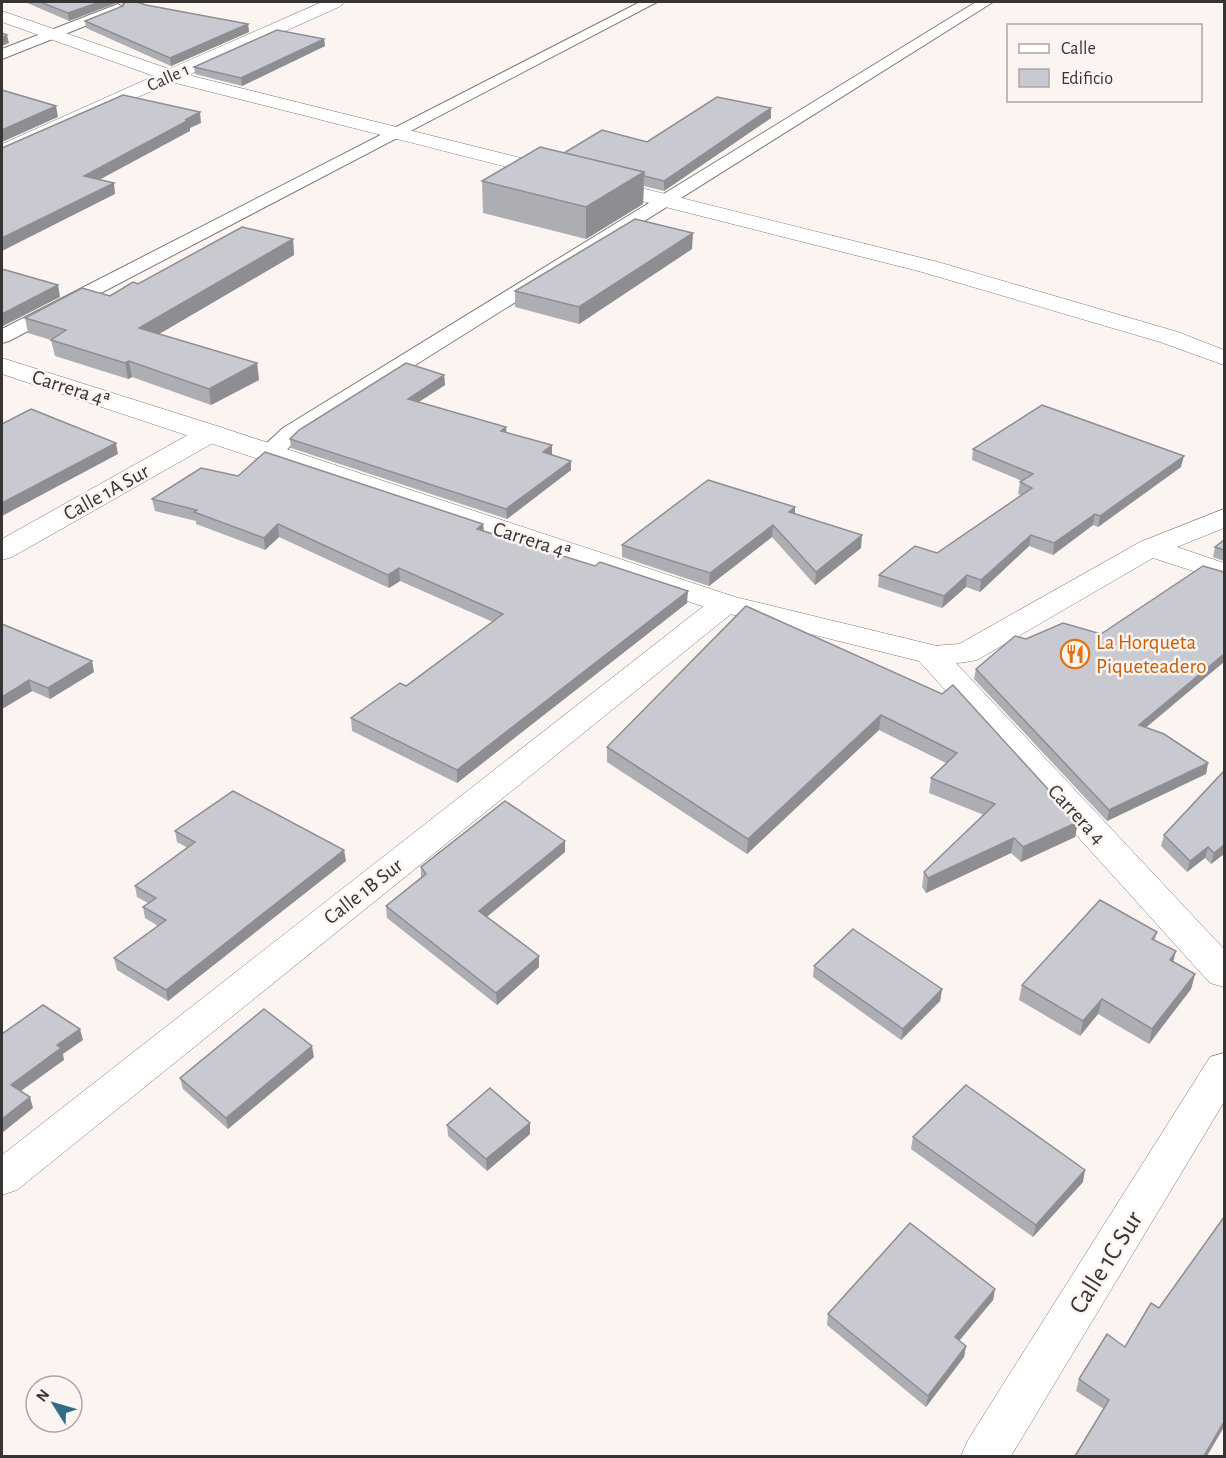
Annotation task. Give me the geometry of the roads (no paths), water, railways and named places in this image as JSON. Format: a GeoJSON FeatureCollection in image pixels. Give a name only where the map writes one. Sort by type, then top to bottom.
{"type":"FeatureCollection","features":[{"type":"Feature","properties":{"kind":"street","name":"Calle 1"},"geometry":{"type":"LineString","coordinates":[[2,151],[335,2]]}},
{"type":"Feature","properties":{"kind":"street"},"geometry":{"type":"LineString","coordinates":[[2,16],[171,76],[930,267],[1169,337],[1224,358]]}},
{"type":"Feature","properties":{"kind":"street","name":"Carrera 4ª"},"geometry":{"type":"LineString","coordinates":[[2,366],[725,604],[930,654],[966,653],[1150,548],[1224,518]]}},
{"type":"Feature","properties":{"kind":"street","name":"Calle 1A Sur"},"geometry":{"type":"LineString","coordinates":[[2,551],[211,433]]}},
{"type":"Feature","properties":{"kind":"street"},"geometry":{"type":"LineString","coordinates":[[1150,548],[1224,572]]}},
{"type":"Feature","properties":{"kind":"street","name":"Calle 1B Sur"},"geometry":{"type":"LineString","coordinates":[[2,1178],[725,604]]}},
{"type":"Feature","properties":{"kind":"street","name":"Carrera 4"},"geometry":{"type":"LineString","coordinates":[[930,654],[1224,973]]}},
{"type":"Feature","properties":{"kind":"street","name":"Calle 1C Sur"},"geometry":{"type":"LineString","coordinates":[[985,1456],[1224,1068]]}},
{"type":"Feature","properties":{"kind":"lane"},"geometry":{"type":"LineString","coordinates":[[2,337],[650,2]]}},
{"type":"Feature","properties":{"kind":"lane"},"geometry":{"type":"LineString","coordinates":[[268,453],[291,433],[986,2]]}},
{"type":"Feature","properties":{"kind":"lane"},"geometry":{"type":"LineString","coordinates":[[2,54],[118,8]]}},
{"type":"Feature","properties":{"kind":"place","name":"La Horqueta Piqueteadero"},"geometry":{"type":"Point","coordinates":[1075,654]}}]}
